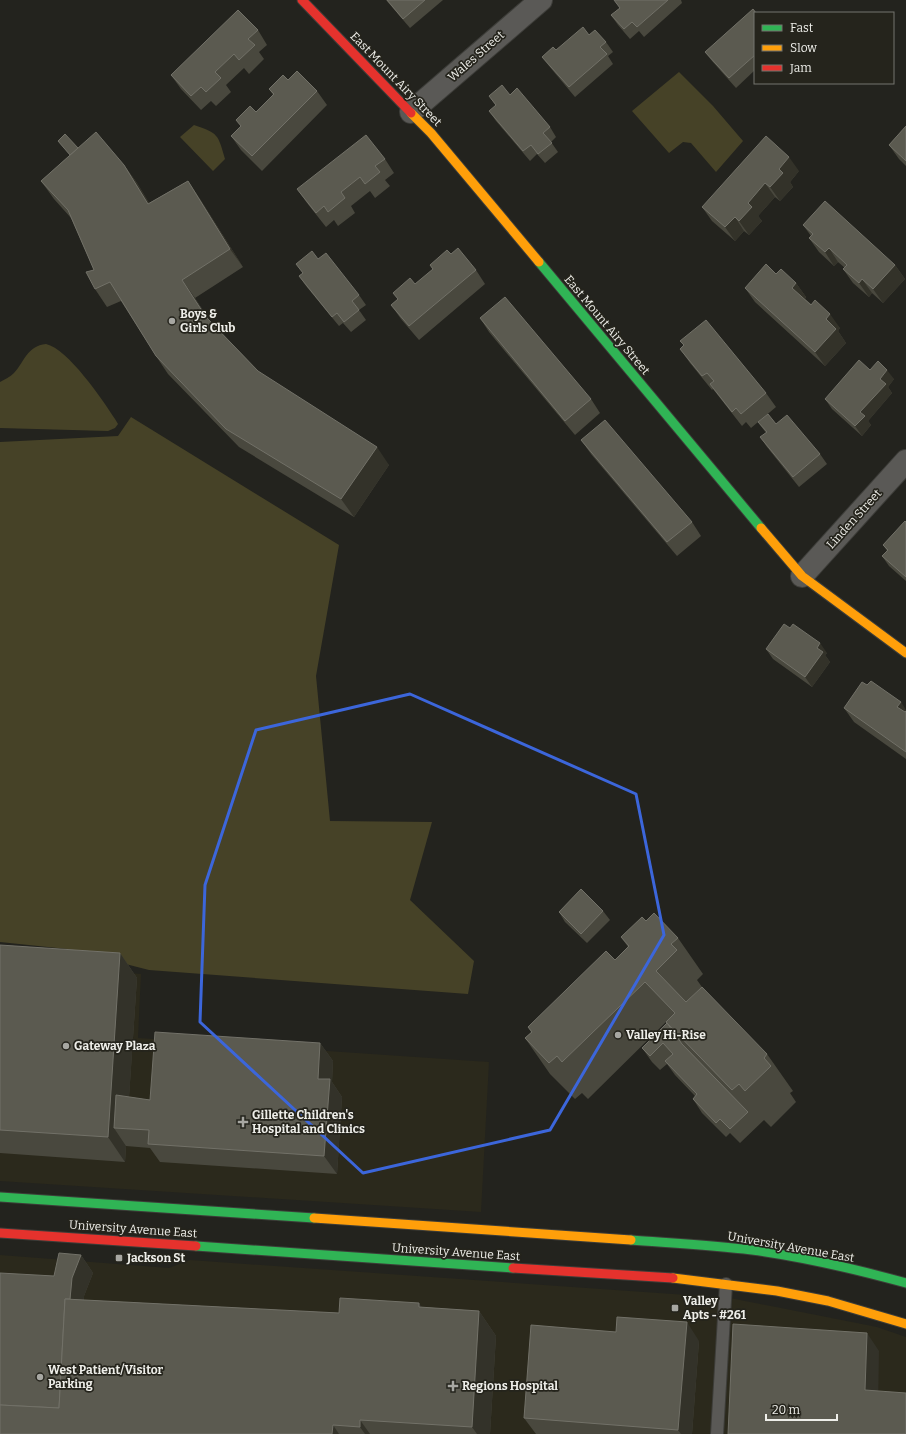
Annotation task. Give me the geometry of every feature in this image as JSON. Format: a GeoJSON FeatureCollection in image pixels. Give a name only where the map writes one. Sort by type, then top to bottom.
{"type":"FeatureCollection","features":[{"type":"Feature","properties":{"kind":"main road","name":"East Mount Airy Street"},"geometry":{"type":"LineString","coordinates":[[302,0],[431,133],[802,576],[906,653]]}},
{"type":"Feature","properties":{"kind":"main road","name":"University Avenue East"},"geometry":{"type":"LineString","coordinates":[[0,1197],[507,1230],[764,1251],[839,1266],[906,1283]]}},
{"type":"Feature","properties":{"kind":"main road","name":"University Avenue East"},"geometry":{"type":"LineString","coordinates":[[0,1233],[675,1279],[726,1284],[828,1301],[906,1324]]}},
{"type":"Feature","properties":{"kind":"street","name":"Wales Street"},"geometry":{"type":"LineString","coordinates":[[411,112],[541,0]]}},
{"type":"Feature","properties":{"kind":"street","name":"Linden Street"},"geometry":{"type":"LineString","coordinates":[[802,576],[906,461]]}},
{"type":"Feature","properties":{"kind":"lane"},"geometry":{"type":"LineString","coordinates":[[717,1434],[726,1284]]}},
{"type":"Feature","properties":{"kind":"highlighted area"},"geometry":{"type":"Polygon","coordinates":[[[410,694],[636,794],[664,935],[550,1130],[363,1173],[200,1022],[205,885],[256,730],[410,694]]]}},
{"type":"Feature","properties":{"kind":"shaded area"},"geometry":{"type":"Polygon","coordinates":[[[679,72],[713,106],[743,141],[716,172],[691,143],[683,142],[669,153],[632,111],[679,72]]]}},
{"type":"Feature","properties":{"kind":"shaded area"},"geometry":{"type":"Polygon","coordinates":[[[194,125],[213,133],[221,144],[225,159],[213,171],[180,137],[194,125]]]}},
{"type":"Feature","properties":{"kind":"shaded area"},"geometry":{"type":"Polygon","coordinates":[[[46,344],[55,348],[64,355],[84,376],[118,424],[115,428],[108,431],[0,428],[0,382],[14,373],[30,351],[40,345],[46,344]]]}},
{"type":"Feature","properties":{"kind":"shaded area"},"geometry":{"type":"Polygon","coordinates":[[[131,417],[339,545],[316,676],[330,821],[432,822],[410,900],[474,961],[468,994],[149,970],[67,949],[0,942],[0,442],[118,436],[131,417]]]}},
{"type":"Feature","properties":{"kind":"shaded area","name":"Gillette Children's Hospital and Clinics"},"geometry":{"type":"Polygon","coordinates":[[[0,961],[141,974],[138,1038],[489,1062],[481,1212],[0,1181],[0,961]]]}},
{"type":"Feature","properties":{"kind":"shaded area","name":"Regions Hospital"},"geometry":{"type":"Polygon","coordinates":[[[0,1255],[169,1268],[190,1260],[730,1298],[877,1327],[906,1337],[906,1434],[0,1434],[0,1255]]]}},
{"type":"Feature","properties":{"kind":"building"},"geometry":{"type":"Polygon","coordinates":[[[387,0],[425,0],[403,19],[387,0]]]}},
{"type":"Feature","properties":{"kind":"building"},"geometry":{"type":"Polygon","coordinates":[[[614,0],[668,0],[637,27],[632,22],[624,29],[611,15],[620,8],[614,0]]]}},
{"type":"Feature","properties":{"kind":"building"},"geometry":{"type":"Polygon","coordinates":[[[753,9],[755,12],[754,12],[754,56],[729,78],[705,52],[753,9]]]}},
{"type":"Feature","properties":{"kind":"building"},"geometry":{"type":"Polygon","coordinates":[[[238,10],[258,30],[248,39],[255,45],[239,60],[234,54],[215,72],[221,78],[206,92],[201,87],[191,96],[171,75],[238,10]]]}},
{"type":"Feature","properties":{"kind":"building"},"geometry":{"type":"Polygon","coordinates":[[[583,27],[589,35],[595,30],[606,42],[600,47],[607,54],[569,87],[542,57],[553,47],[556,50],[583,27]]]}},
{"type":"Feature","properties":{"kind":"building"},"geometry":{"type":"Polygon","coordinates":[[[297,71],[317,91],[252,156],[231,136],[241,126],[236,120],[250,106],[256,112],[274,94],[269,89],[283,75],[288,80],[297,71]]]}},
{"type":"Feature","properties":{"kind":"building"},"geometry":{"type":"Polygon","coordinates":[[[502,85],[510,95],[517,88],[550,127],[543,133],[552,143],[538,154],[531,145],[523,151],[489,111],[496,105],[489,96],[502,85]]]}},
{"type":"Feature","properties":{"kind":"building"},"geometry":{"type":"Polygon","coordinates":[[[906,126],[906,161],[889,145],[906,126]]]}},
{"type":"Feature","properties":{"kind":"building","name":"Boys & Girls Club"},"geometry":{"type":"Polygon","coordinates":[[[96,132],[124,165],[148,204],[188,181],[230,249],[182,280],[206,317],[258,371],[377,447],[341,499],[226,429],[156,356],[110,282],[95,289],[86,272],[94,270],[68,210],[41,181],[96,132]]]}},
{"type":"Feature","properties":{"kind":"building"},"geometry":{"type":"Polygon","coordinates":[[[65,134],[78,148],[70,155],[58,141],[65,134]]]}},
{"type":"Feature","properties":{"kind":"building"},"geometry":{"type":"Polygon","coordinates":[[[366,135],[385,159],[375,166],[380,172],[365,184],[360,177],[341,192],[345,198],[328,212],[324,206],[316,213],[297,189],[366,135]]]}},
{"type":"Feature","properties":{"kind":"building"},"geometry":{"type":"Polygon","coordinates":[[[766,136],[789,157],[779,169],[783,173],[770,187],[765,183],[748,203],[752,207],[739,221],[735,217],[725,227],[702,207],[766,136]]]}},
{"type":"Feature","properties":{"kind":"building"},"geometry":{"type":"Polygon","coordinates":[[[825,201],[895,265],[873,289],[862,279],[859,283],[843,269],[847,265],[829,248],[825,252],[809,238],[813,234],[803,225],[825,201]]]}},
{"type":"Feature","properties":{"kind":"building"},"geometry":{"type":"Polygon","coordinates":[[[458,248],[476,270],[409,326],[391,305],[398,299],[393,293],[410,278],[415,284],[433,269],[430,265],[447,250],[451,254],[458,248]]]}},
{"type":"Feature","properties":{"kind":"building"},"geometry":{"type":"Polygon","coordinates":[[[312,251],[318,259],[326,253],[359,295],[352,301],[359,310],[344,322],[337,313],[332,317],[299,276],[303,273],[296,264],[312,251]]]}},
{"type":"Feature","properties":{"kind":"building"},"geometry":{"type":"Polygon","coordinates":[[[766,264],[776,274],[781,269],[796,283],[792,288],[811,305],[815,300],[830,314],[826,319],[836,329],[815,352],[745,288],[766,264]]]}},
{"type":"Feature","properties":{"kind":"building"},"geometry":{"type":"Polygon","coordinates":[[[505,297],[591,399],[565,421],[480,318],[505,297]]]}},
{"type":"Feature","properties":{"kind":"building"},"geometry":{"type":"Polygon","coordinates":[[[706,320],[766,393],[741,414],[736,408],[732,412],[710,384],[714,381],[707,373],[702,376],[680,349],[684,345],[680,341],[706,320]]]}},
{"type":"Feature","properties":{"kind":"building"},"geometry":{"type":"Polygon","coordinates":[[[859,360],[870,370],[878,361],[887,370],[880,379],[886,384],[860,412],[865,416],[855,426],[825,399],[859,360]]]}},
{"type":"Feature","properties":{"kind":"building"},"geometry":{"type":"Polygon","coordinates":[[[768,414],[776,424],[787,415],[820,454],[793,477],[760,437],[767,432],[758,422],[768,414]]]}},
{"type":"Feature","properties":{"kind":"building"},"geometry":{"type":"Polygon","coordinates":[[[605,420],[692,522],[667,542],[581,440],[605,420]]]}},
{"type":"Feature","properties":{"kind":"building"},"geometry":{"type":"Polygon","coordinates":[[[905,521],[906,577],[882,556],[888,550],[883,545],[905,521]]]}},
{"type":"Feature","properties":{"kind":"building"},"geometry":{"type":"Polygon","coordinates":[[[784,624],[790,628],[793,624],[820,643],[817,648],[823,652],[805,677],[766,649],[784,624]]]}},
{"type":"Feature","properties":{"kind":"building"},"geometry":{"type":"Polygon","coordinates":[[[871,681],[901,702],[897,707],[905,712],[906,711],[906,752],[844,708],[862,682],[867,685],[871,681]]]}},
{"type":"Feature","properties":{"kind":"building"},"geometry":{"type":"Polygon","coordinates":[[[581,889],[603,911],[581,934],[559,912],[581,889]]]}},
{"type":"Feature","properties":{"kind":"building"},"geometry":{"type":"Polygon","coordinates":[[[654,913],[678,938],[671,944],[677,950],[656,971],[686,1002],[702,987],[767,1054],[764,1058],[771,1066],[745,1091],[739,1084],[732,1090],[666,1022],[675,1013],[645,982],[562,1062],[557,1056],[549,1063],[525,1038],[532,1032],[528,1027],[606,951],[615,960],[629,946],[621,937],[642,917],[646,921],[654,913]]]}},
{"type":"Feature","properties":{"kind":"building","name":"Gateway Plaza"},"geometry":{"type":"Polygon","coordinates":[[[0,945],[120,953],[108,1137],[0,1130],[0,945]]]}},
{"type":"Feature","properties":{"kind":"building"},"geometry":{"type":"Polygon","coordinates":[[[667,1023],[682,1044],[748,1112],[730,1129],[720,1119],[716,1123],[693,1099],[697,1094],[665,1061],[673,1054],[663,1043],[650,1056],[642,1048],[667,1023]]]}},
{"type":"Feature","properties":{"kind":"building"},"geometry":{"type":"Polygon","coordinates":[[[155,1032],[320,1043],[318,1079],[330,1079],[324,1156],[148,1144],[149,1130],[114,1128],[116,1095],[150,1100],[155,1032]]]}},
{"type":"Feature","properties":{"kind":"building","name":"West Patient/Visitor Parking"},"geometry":{"type":"Polygon","coordinates":[[[59,1253],[81,1255],[72,1278],[70,1299],[65,1299],[59,1408],[0,1405],[0,1273],[54,1276],[59,1253]]]}},
{"type":"Feature","properties":{"kind":"building","name":"Regions Hospital"},"geometry":{"type":"Polygon","coordinates":[[[340,1298],[419,1303],[419,1307],[479,1311],[472,1427],[360,1420],[360,1427],[333,1425],[332,1434],[0,1434],[0,1405],[59,1408],[65,1299],[339,1313],[340,1298]]]}},
{"type":"Feature","properties":{"kind":"building"},"geometry":{"type":"Polygon","coordinates":[[[617,1317],[687,1322],[678,1430],[524,1418],[531,1325],[616,1332],[617,1317]]]}},
{"type":"Feature","properties":{"kind":"building"},"geometry":{"type":"Polygon","coordinates":[[[733,1324],[867,1333],[865,1390],[906,1393],[906,1434],[728,1434],[733,1324]]]}},
{"type":"Feature","properties":{"kind":"traffic: fast"},"geometry":{"type":"LineString","coordinates":[[539,262],[761,528]]}},
{"type":"Feature","properties":{"kind":"traffic: fast"},"geometry":{"type":"LineString","coordinates":[[0,1197],[314,1218]]}},
{"type":"Feature","properties":{"kind":"traffic: fast"},"geometry":{"type":"LineString","coordinates":[[631,1240],[722,1247],[791,1256],[906,1283]]}},
{"type":"Feature","properties":{"kind":"traffic: fast"},"geometry":{"type":"LineString","coordinates":[[196,1246],[513,1268]]}},
{"type":"Feature","properties":{"kind":"traffic: slow"},"geometry":{"type":"LineString","coordinates":[[411,113],[431,133],[539,262]]}},
{"type":"Feature","properties":{"kind":"traffic: slow"},"geometry":{"type":"LineString","coordinates":[[761,528],[802,576],[906,653]]}},
{"type":"Feature","properties":{"kind":"traffic: slow"},"geometry":{"type":"LineString","coordinates":[[314,1218],[631,1240]]}},
{"type":"Feature","properties":{"kind":"traffic: slow"},"geometry":{"type":"LineString","coordinates":[[673,1278],[777,1291],[828,1301],[906,1324]]}},
{"type":"Feature","properties":{"kind":"traffic: jam"},"geometry":{"type":"LineString","coordinates":[[302,0],[411,113]]}},
{"type":"Feature","properties":{"kind":"traffic: jam"},"geometry":{"type":"LineString","coordinates":[[0,1233],[196,1246]]}},
{"type":"Feature","properties":{"kind":"traffic: jam"},"geometry":{"type":"LineString","coordinates":[[513,1268],[673,1278]]}},
{"type":"Feature","properties":{"kind":"place","name":"Boys & Girls Club"},"geometry":{"type":"Point","coordinates":[172,321]}},
{"type":"Feature","properties":{"kind":"place","name":"Valley Hi-Rise"},"geometry":{"type":"Point","coordinates":[618,1035]}},
{"type":"Feature","properties":{"kind":"place","name":"Gateway Plaza"},"geometry":{"type":"Point","coordinates":[66,1046]}},
{"type":"Feature","properties":{"kind":"place","name":"Gillette Children's Hospital and Clinics"},"geometry":{"type":"Point","coordinates":[243,1122]}},
{"type":"Feature","properties":{"kind":"place","name":"Jackson St"},"geometry":{"type":"Point","coordinates":[119,1258]}},
{"type":"Feature","properties":{"kind":"place","name":"Valley Apts - #261"},"geometry":{"type":"Point","coordinates":[675,1308]}},
{"type":"Feature","properties":{"kind":"place","name":"West Patient/Visitor Parking"},"geometry":{"type":"Point","coordinates":[40,1377]}},
{"type":"Feature","properties":{"kind":"place","name":"Regions Hospital"},"geometry":{"type":"Point","coordinates":[453,1386]}}]}
